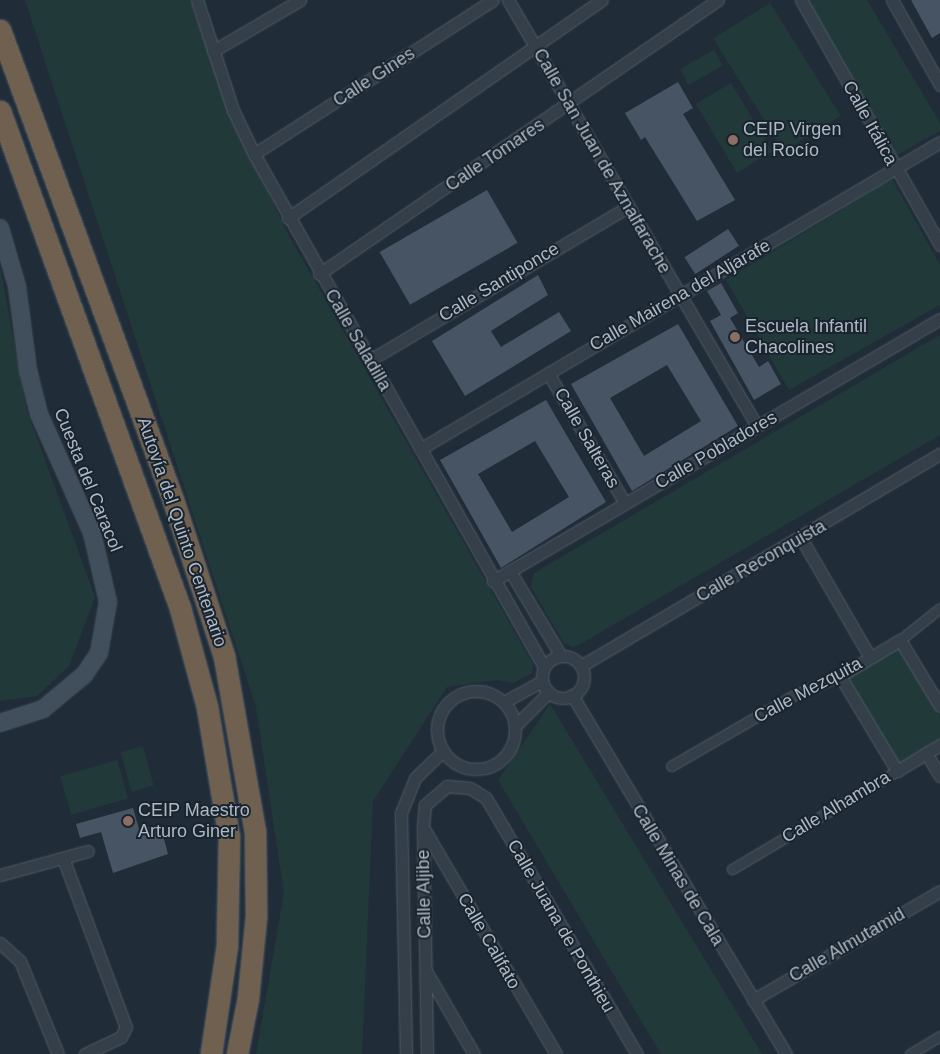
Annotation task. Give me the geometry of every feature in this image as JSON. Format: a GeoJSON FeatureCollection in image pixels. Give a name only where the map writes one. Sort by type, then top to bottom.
{"type":"FeatureCollection","features":[{"type":"Feature","properties":{"kind":"highway","name":"Autovía del Quinto Centenario"},"geometry":{"type":"LineString","coordinates":[[0,30],[173,500],[224,656],[255,831],[256,916],[248,998],[237,1054]]}},
{"type":"Feature","properties":{"kind":"highway","name":"Autovía del Quinto Centenario"},"geometry":{"type":"LineString","coordinates":[[0,111],[180,608],[207,707],[229,837],[227,945],[210,1054]]}},
{"type":"Feature","properties":{"kind":"main road","name":"Cuesta del Caracol"},"geometry":{"type":"LineString","coordinates":[[0,228],[17,286],[28,370],[39,414],[92,534],[108,602],[99,653],[84,675],[43,710],[0,723]]}},
{"type":"Feature","properties":{"kind":"street","name":"Calle Saladilla"},"geometry":{"type":"LineString","coordinates":[[197,0],[213,51],[254,154],[319,274],[370,360],[493,581],[544,667]]}},
{"type":"Feature","properties":{"kind":"street"},"geometry":{"type":"LineString","coordinates":[[213,51],[300,0]]}},
{"type":"Feature","properties":{"kind":"street","name":"Calle Gines"},"geometry":{"type":"LineString","coordinates":[[254,154],[494,0]]}},
{"type":"Feature","properties":{"kind":"street","name":"Calle San Juan de Aznalfarache"},"geometry":{"type":"LineString","coordinates":[[508,0],[757,426]]}},
{"type":"Feature","properties":{"kind":"street"},"geometry":{"type":"LineString","coordinates":[[288,218],[536,48],[602,0]]}},
{"type":"Feature","properties":{"kind":"street","name":"Calle Tomares"},"geometry":{"type":"LineString","coordinates":[[319,274],[570,104],[718,0]]}},
{"type":"Feature","properties":{"kind":"street","name":"Calle Itálica"},"geometry":{"type":"LineString","coordinates":[[801,0],[940,245]]}},
{"type":"Feature","properties":{"kind":"street"},"geometry":{"type":"LineString","coordinates":[[892,0],[940,85]]}},
{"type":"Feature","properties":{"kind":"street","name":"Calle Mairena del Aljarafe"},"geometry":{"type":"LineString","coordinates":[[420,448],[940,142]]}},
{"type":"Feature","properties":{"kind":"street","name":"Calle Santiponce"},"geometry":{"type":"LineString","coordinates":[[370,360],[629,206]]}},
{"type":"Feature","properties":{"kind":"street","name":"Calle Pobladores"},"geometry":{"type":"LineString","coordinates":[[493,581],[940,318]]}},
{"type":"Feature","properties":{"kind":"street","name":"Calle Salteras"},"geometry":{"type":"LineString","coordinates":[[548,373],[625,503]]}},
{"type":"Feature","properties":{"kind":"street","name":"Calle Reconquista"},"geometry":{"type":"LineString","coordinates":[[581,666],[801,538],[940,454]]}},
{"type":"Feature","properties":{"kind":"street"},"geometry":{"type":"LineString","coordinates":[[801,538],[870,657]]}},
{"type":"Feature","properties":{"kind":"street"},"geometry":{"type":"LineString","coordinates":[[510,571],[561,656],[581,666],[584,679],[572,695],[560,697],[549,692],[542,681],[544,667],[561,656]]}},
{"type":"Feature","properties":{"kind":"street","name":"Calle Mezquita"},"geometry":{"type":"LineString","coordinates":[[671,766],[792,696],[840,676],[900,640],[940,608]]}},
{"type":"Feature","properties":{"kind":"street"},"geometry":{"type":"LineString","coordinates":[[900,640],[940,706]]}},
{"type":"Feature","properties":{"kind":"street"},"geometry":{"type":"LineString","coordinates":[[840,676],[897,771]]}},
{"type":"Feature","properties":{"kind":"street"},"geometry":{"type":"LineString","coordinates":[[504,702],[542,681]]}},
{"type":"Feature","properties":{"kind":"street"},"geometry":{"type":"LineString","coordinates":[[515,726],[504,702],[481,691],[456,695],[443,709],[436,726],[443,751],[463,767],[488,767],[508,751],[515,726],[549,692]]}},
{"type":"Feature","properties":{"kind":"street","name":"Calle Minas de Cala"},"geometry":{"type":"LineString","coordinates":[[572,695],[786,1054]]}},
{"type":"Feature","properties":{"kind":"street","name":"Calle Alhambra"},"geometry":{"type":"LineString","coordinates":[[732,869],[940,745]]}},
{"type":"Feature","properties":{"kind":"street"},"geometry":{"type":"LineString","coordinates":[[406,1054],[401,813],[415,778],[443,751]]}},
{"type":"Feature","properties":{"kind":"street"},"geometry":{"type":"LineString","coordinates":[[926,753],[940,776]]}},
{"type":"Feature","properties":{"kind":"street","name":"Calle Aljibe"},"geometry":{"type":"LineString","coordinates":[[427,1054],[422,827],[425,805],[447,786],[470,788],[486,798]]}},
{"type":"Feature","properties":{"kind":"street","name":"Calle Juana de Ponthieu"},"geometry":{"type":"LineString","coordinates":[[486,798],[637,1054]]}},
{"type":"Feature","properties":{"kind":"street","name":"Calle Califato"},"geometry":{"type":"LineString","coordinates":[[422,827],[556,1054]]}},
{"type":"Feature","properties":{"kind":"street"},"geometry":{"type":"LineString","coordinates":[[0,875],[88,851]]}},
{"type":"Feature","properties":{"kind":"street"},"geometry":{"type":"LineString","coordinates":[[63,858],[126,1027],[121,1037],[85,1054]]}},
{"type":"Feature","properties":{"kind":"street","name":"Calle Almutamid"},"geometry":{"type":"LineString","coordinates":[[753,1000],[940,890]]}},
{"type":"Feature","properties":{"kind":"street"},"geometry":{"type":"LineString","coordinates":[[0,942],[20,961],[58,1054]]}},
{"type":"Feature","properties":{"kind":"street"},"geometry":{"type":"LineString","coordinates":[[425,970],[474,1054]]}},
{"type":"Feature","properties":{"kind":"street"},"geometry":{"type":"LineString","coordinates":[[910,1054],[940,1036]]}},
{"type":"Feature","properties":{"kind":"green space"},"geometry":{"type":"Polygon","coordinates":[[[25,0],[190,0],[232,118],[289,236],[533,664],[532,673],[513,683],[497,680],[447,687],[373,801],[362,1054],[256,1054],[284,893],[256,707],[25,0]]]}},
{"type":"Feature","properties":{"kind":"green space"},"geometry":{"type":"Polygon","coordinates":[[[807,0],[867,0],[940,123],[940,131],[897,155],[807,0]]]}},
{"type":"Feature","properties":{"kind":"green space"},"geometry":{"type":"Polygon","coordinates":[[[770,3],[840,116],[784,151],[713,39],[770,3]]]}},
{"type":"Feature","properties":{"kind":"green space"},"geometry":{"type":"Polygon","coordinates":[[[714,50],[723,66],[689,85],[680,69],[714,50]]]}},
{"type":"Feature","properties":{"kind":"green space"},"geometry":{"type":"Polygon","coordinates":[[[731,83],[772,152],[737,173],[696,104],[731,83]]]}},
{"type":"Feature","properties":{"kind":"green space"},"geometry":{"type":"Polygon","coordinates":[[[892,179],[940,265],[940,305],[789,390],[726,280],[892,179]]]}},
{"type":"Feature","properties":{"kind":"green space"},"geometry":{"type":"Polygon","coordinates":[[[0,266],[27,411],[95,597],[69,666],[37,696],[0,701],[0,266]]]}},
{"type":"Feature","properties":{"kind":"green space"},"geometry":{"type":"Polygon","coordinates":[[[940,335],[940,435],[582,643],[573,647],[564,643],[531,587],[534,573],[940,335]]]}},
{"type":"Feature","properties":{"kind":"green space"},"geometry":{"type":"Polygon","coordinates":[[[899,647],[940,715],[940,741],[899,765],[847,678],[899,647]]]}},
{"type":"Feature","properties":{"kind":"green space"},"geometry":{"type":"Polygon","coordinates":[[[550,704],[762,1054],[661,1054],[498,780],[550,704]]]}},
{"type":"Feature","properties":{"kind":"green space"},"geometry":{"type":"Polygon","coordinates":[[[143,746],[154,786],[131,792],[121,752],[143,746]]]}},
{"type":"Feature","properties":{"kind":"green space"},"geometry":{"type":"Polygon","coordinates":[[[117,760],[128,798],[71,815],[60,776],[117,760]]]}},
{"type":"Feature","properties":{"kind":"building"},"geometry":{"type":"Polygon","coordinates":[[[911,0],[940,0],[940,33],[932,38],[911,0]]]}},
{"type":"Feature","properties":{"kind":"building"},"geometry":{"type":"Polygon","coordinates":[[[678,82],[693,108],[683,114],[735,200],[697,221],[645,137],[641,140],[625,113],[678,82]]]}},
{"type":"Feature","properties":{"kind":"building"},"geometry":{"type":"Polygon","coordinates":[[[487,190],[518,243],[410,305],[380,252],[487,190]]]}},
{"type":"Feature","properties":{"kind":"building"},"geometry":{"type":"Polygon","coordinates":[[[728,229],[739,246],[695,274],[684,257],[728,229]]]}},
{"type":"Feature","properties":{"kind":"building"},"geometry":{"type":"Polygon","coordinates":[[[538,275],[548,295],[491,331],[501,347],[559,312],[571,331],[465,396],[432,341],[538,275]]]}},
{"type":"Feature","properties":{"kind":"building","name":"Escuela Infantil Chacolines"},"geometry":{"type":"Polygon","coordinates":[[[721,283],[738,313],[730,318],[759,367],[768,361],[781,384],[754,400],[710,321],[721,315],[707,291],[721,283]]]}},
{"type":"Feature","properties":{"kind":"building"},"geometry":{"type":"Polygon","coordinates":[[[678,324],[738,426],[632,491],[571,384],[678,324]],[[667,365],[610,398],[644,456],[701,421],[667,365]]]}},
{"type":"Feature","properties":{"kind":"building"},"geometry":{"type":"Polygon","coordinates":[[[546,400],[606,502],[501,568],[440,460],[546,400]],[[535,441],[478,474],[512,532],[569,497],[535,441]]]}},
{"type":"Feature","properties":{"kind":"building"},"geometry":{"type":"Polygon","coordinates":[[[133,808],[139,829],[160,824],[168,854],[113,873],[101,832],[80,838],[76,824],[133,808]]]}},
{"type":"Feature","properties":{"kind":"place","name":"CEIP Virgen del Rocío"},"geometry":{"type":"Point","coordinates":[733,140]}},
{"type":"Feature","properties":{"kind":"place","name":"Escuela Infantil Chacolines"},"geometry":{"type":"Point","coordinates":[735,337]}},
{"type":"Feature","properties":{"kind":"place","name":"CEIP Maestro Arturo Giner"},"geometry":{"type":"Point","coordinates":[128,821]}}]}
